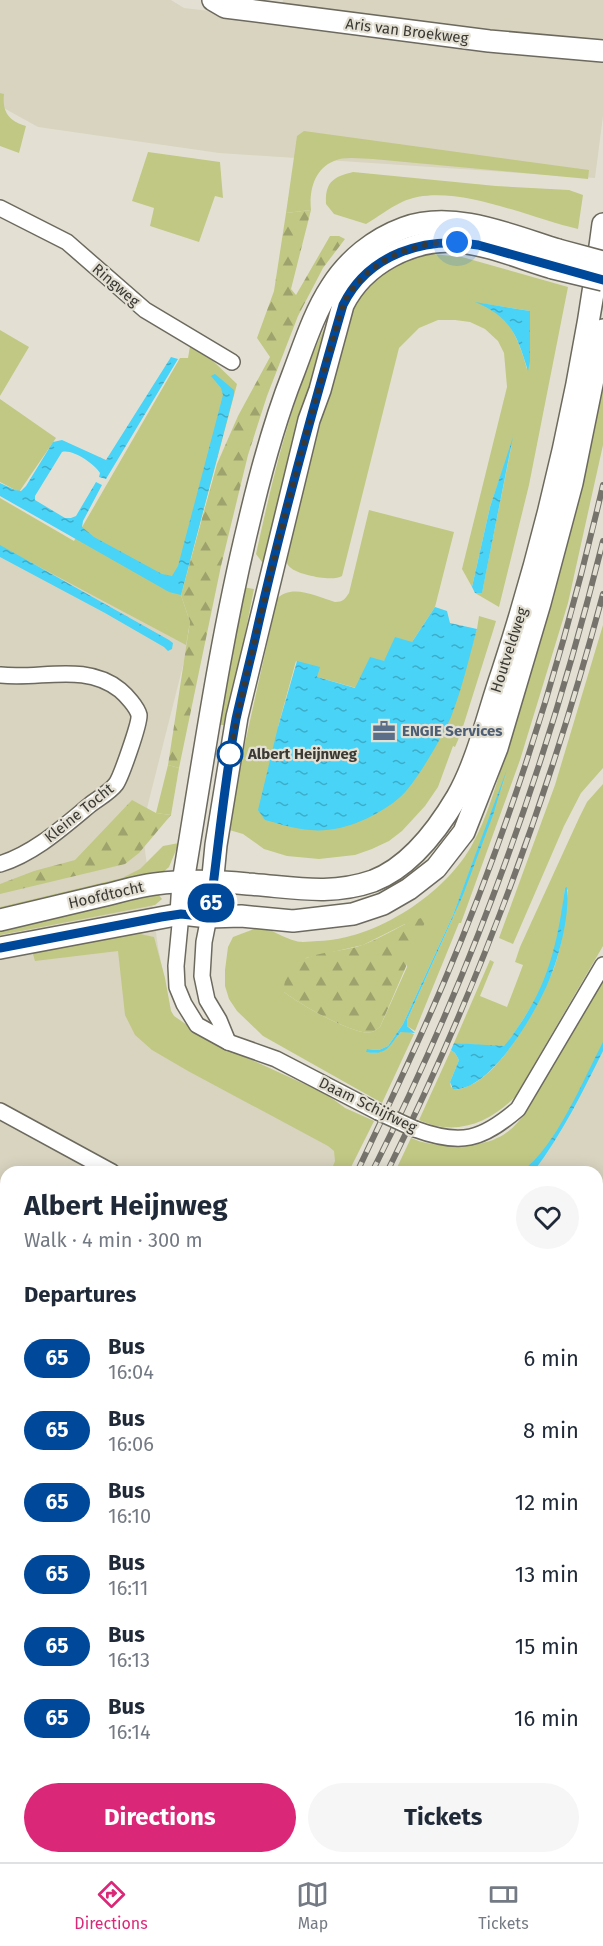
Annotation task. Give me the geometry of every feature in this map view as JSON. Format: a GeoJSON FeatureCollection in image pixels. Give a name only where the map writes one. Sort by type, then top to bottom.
{"type":"FeatureCollection","features":[{"type":"Feature","properties":{"kind":"main road","name":"Aris van Broekweg"},"geometry":{"type":"LineString","coordinates":[[213,0],[225,8],[489,41],[603,51]]}},
{"type":"Feature","properties":{"kind":"main road"},"geometry":{"type":"LineString","coordinates":[[181,914],[183,882],[216,676],[237,571],[274,426],[288,386],[330,289],[363,251],[393,232],[423,223],[439,222],[473,225],[492,230],[603,280]]}},
{"type":"Feature","properties":{"kind":"main road","name":"Houtveldweg"},"geometry":{"type":"LineString","coordinates":[[213,883],[248,884],[292,890],[343,889],[375,880],[401,865],[422,845],[442,821],[458,796],[467,776],[518,623],[546,527],[581,365],[594,295],[603,224]]}},
{"type":"Feature","properties":{"kind":"main road"},"geometry":{"type":"LineString","coordinates":[[209,917],[216,845],[237,717],[309,420],[320,390],[343,305],[349,292],[370,270],[393,254],[416,246],[440,242],[478,245],[556,259],[603,262]]}},
{"type":"Feature","properties":{"kind":"main road","name":"Houtveldweg"},"geometry":{"type":"LineString","coordinates":[[209,917],[242,916],[293,921],[354,914],[383,904],[409,889],[436,868],[464,832],[497,748],[540,603],[572,483],[603,330]]}},
{"type":"Feature","properties":{"kind":"main road","name":"Hoofdtocht"},"geometry":{"type":"LineString","coordinates":[[0,920],[154,884],[213,883]]}},
{"type":"Feature","properties":{"kind":"main road","name":"Hoofdtocht"},"geometry":{"type":"LineString","coordinates":[[0,948],[181,914],[209,917]]}},
{"type":"Feature","properties":{"kind":"street","name":"Ringweg"},"geometry":{"type":"LineString","coordinates":[[0,208],[67,242],[145,310],[232,362]]}},
{"type":"Feature","properties":{"kind":"street","name":"Kleine Tocht"},"geometry":{"type":"LineString","coordinates":[[0,675],[76,673],[93,676],[120,689],[139,716],[135,734],[116,784],[44,842],[13,860],[0,864]]}},
{"type":"Feature","properties":{"kind":"street","name":"Daam Schijfweg"},"geometry":{"type":"LineString","coordinates":[[181,914],[176,966],[177,987],[197,1025],[228,1042],[276,1059],[415,1129],[455,1139],[479,1136],[498,1126],[518,1109],[603,965]]}},
{"type":"Feature","properties":{"kind":"street"},"geometry":{"type":"LineString","coordinates":[[209,917],[204,942],[202,976],[207,1000],[228,1042]]}},
{"type":"Feature","properties":{"kind":"street"},"geometry":{"type":"LineString","coordinates":[[0,1111],[101,1166]]}},
{"type":"Feature","properties":{"kind":"shaded area"},"geometry":{"type":"Polygon","coordinates":[[[0,0],[171,0],[184,8],[280,19],[283,0],[603,0],[603,116],[595,178],[219,153],[38,127],[0,106],[0,0]]]}},
{"type":"Feature","properties":{"kind":"shaded area"},"geometry":{"type":"Polygon","coordinates":[[[0,538],[191,634],[142,828],[158,947],[174,1016],[210,1041],[326,1094],[345,1108],[374,1121],[352,1166],[0,1166],[0,538]]]}},
{"type":"Feature","properties":{"kind":"shaded area"},"geometry":{"type":"Polygon","coordinates":[[[603,1009],[603,1166],[398,1166],[411,1138],[435,1146],[484,1143],[515,1136],[603,1009]]]}},
{"type":"Feature","properties":{"kind":"green space"},"geometry":{"type":"Polygon","coordinates":[[[0,93],[4,94],[4,106],[8,115],[26,126],[19,153],[0,146],[0,93]]]}},
{"type":"Feature","properties":{"kind":"green space"},"geometry":{"type":"Polygon","coordinates":[[[304,131],[589,170],[588,179],[373,159],[343,159],[327,165],[317,175],[312,188],[311,210],[286,213],[297,136],[304,131]]]}},
{"type":"Feature","properties":{"kind":"green space"},"geometry":{"type":"Polygon","coordinates":[[[148,152],[220,162],[223,198],[215,196],[199,242],[150,226],[154,208],[132,201],[148,152]]]}},
{"type":"Feature","properties":{"kind":"green space"},"geometry":{"type":"Polygon","coordinates":[[[353,172],[496,186],[569,190],[583,195],[578,229],[489,203],[442,195],[421,196],[402,202],[366,224],[334,214],[326,204],[327,190],[332,182],[340,176],[353,172]]]}},
{"type":"Feature","properties":{"kind":"green space"},"geometry":{"type":"Polygon","coordinates":[[[311,210],[291,289],[296,295],[330,236],[345,239],[323,268],[298,316],[267,396],[248,455],[221,566],[179,768],[168,765],[190,622],[181,595],[217,464],[238,416],[270,357],[257,338],[274,291],[286,213],[311,210]]]}},
{"type":"Feature","properties":{"kind":"green space"},"geometry":{"type":"Polygon","coordinates":[[[433,254],[462,257],[568,287],[529,485],[499,607],[475,593],[482,592],[512,443],[490,507],[472,587],[462,569],[507,387],[504,353],[498,341],[485,329],[470,322],[438,320],[419,328],[399,348],[342,576],[324,578],[308,575],[295,571],[287,562],[286,550],[343,328],[366,284],[388,266],[411,258],[433,254]],[[479,303],[493,310],[506,321],[519,344],[527,369],[530,311],[479,303]]]}},
{"type":"Feature","properties":{"kind":"green space"},"geometry":{"type":"Polygon","coordinates":[[[331,314],[267,560],[262,562],[256,554],[286,432],[306,372],[331,314]]]}},
{"type":"Feature","properties":{"kind":"green space"},"geometry":{"type":"Polygon","coordinates":[[[0,330],[29,347],[0,396],[0,330]]]}},
{"type":"Feature","properties":{"kind":"green space"},"geometry":{"type":"Polygon","coordinates":[[[190,346],[212,360],[237,384],[181,595],[190,622],[186,645],[0,546],[0,498],[74,541],[180,358],[188,358],[190,346]]]}},
{"type":"Feature","properties":{"kind":"green space"},"geometry":{"type":"Polygon","coordinates":[[[603,369],[603,445],[568,603],[520,760],[461,923],[459,923],[415,1031],[407,1026],[407,1020],[454,915],[508,770],[453,915],[403,1024],[388,1046],[379,1050],[368,1049],[367,1052],[379,1052],[387,1048],[401,1032],[407,1031],[414,1034],[382,1103],[263,1036],[237,1011],[229,999],[225,986],[228,947],[233,937],[262,926],[301,942],[340,939],[363,932],[385,923],[428,896],[461,862],[480,829],[496,784],[539,634],[603,369]],[[405,924],[363,945],[306,958],[284,992],[301,1004],[340,1024],[364,1032],[372,1032],[380,1027],[407,967],[405,924]]]}},
{"type":"Feature","properties":{"kind":"green space"},"geometry":{"type":"Polygon","coordinates":[[[0,399],[56,438],[19,492],[0,482],[0,399]]]}},
{"type":"Feature","properties":{"kind":"green space"},"geometry":{"type":"Polygon","coordinates":[[[369,510],[454,532],[435,607],[412,642],[384,661],[356,688],[317,677],[296,661],[278,727],[418,774],[450,718],[479,616],[496,621],[461,733],[455,747],[453,746],[438,787],[425,806],[402,831],[389,841],[372,849],[355,855],[319,859],[287,856],[264,849],[243,834],[226,829],[277,599],[290,592],[305,593],[335,602],[345,598],[349,593],[369,510]]]}},
{"type":"Feature","properties":{"kind":"green space"},"geometry":{"type":"Polygon","coordinates":[[[242,587],[254,589],[227,725],[219,725],[242,587]]]}},
{"type":"Feature","properties":{"kind":"green space"},"geometry":{"type":"Polygon","coordinates":[[[603,625],[603,768],[581,793],[564,826],[513,944],[499,938],[555,785],[603,625]]]}},
{"type":"Feature","properties":{"kind":"green space"},"geometry":{"type":"Polygon","coordinates":[[[168,765],[179,768],[171,815],[156,813],[168,765]]]}},
{"type":"Feature","properties":{"kind":"green space"},"geometry":{"type":"Polygon","coordinates":[[[603,784],[603,946],[515,1097],[494,1114],[471,1125],[446,1127],[419,1120],[451,1050],[459,1060],[450,1082],[451,1087],[461,1089],[481,1079],[494,1067],[530,1017],[557,959],[566,910],[568,890],[565,888],[558,937],[546,977],[507,1044],[503,1047],[454,1043],[490,960],[494,962],[480,996],[507,1007],[523,965],[515,962],[520,947],[587,802],[603,784]]]}},
{"type":"Feature","properties":{"kind":"green space"},"geometry":{"type":"Polygon","coordinates":[[[132,800],[156,813],[171,815],[139,853],[125,864],[0,894],[0,884],[34,871],[75,860],[132,800]]]}},
{"type":"Feature","properties":{"kind":"green space"},"geometry":{"type":"Polygon","coordinates":[[[179,843],[169,867],[161,874],[0,914],[0,907],[122,878],[140,869],[163,846],[179,843]]]}},
{"type":"Feature","properties":{"kind":"green space"},"geometry":{"type":"Polygon","coordinates":[[[147,893],[158,894],[162,899],[155,905],[0,935],[0,926],[147,893]]]}},
{"type":"Feature","properties":{"kind":"green space"},"geometry":{"type":"Polygon","coordinates":[[[421,918],[426,920],[380,1027],[374,1031],[364,1032],[340,1024],[301,1004],[284,992],[286,978],[293,967],[302,960],[365,944],[421,918]]]}},
{"type":"Feature","properties":{"kind":"green space"},"geometry":{"type":"Polygon","coordinates":[[[140,934],[154,937],[174,1016],[210,1041],[326,1094],[345,1108],[374,1121],[352,1166],[333,1166],[334,1151],[328,1146],[188,1071],[152,1050],[135,1035],[125,1015],[118,951],[35,961],[32,951],[92,938],[140,934]]]}},
{"type":"Feature","properties":{"kind":"green space"},"geometry":{"type":"Polygon","coordinates":[[[603,979],[603,1049],[577,1101],[534,1166],[398,1166],[411,1138],[430,1144],[454,1146],[488,1142],[513,1127],[525,1113],[603,979]]]}},
{"type":"Feature","properties":{"kind":"water"},"geometry":{"type":"Polygon","coordinates":[[[475,302],[530,311],[528,371],[516,337],[505,321],[475,302]]]}},
{"type":"Feature","properties":{"kind":"water"},"geometry":{"type":"Polygon","coordinates":[[[171,357],[178,359],[106,479],[99,477],[100,473],[97,469],[83,458],[62,452],[35,496],[35,500],[65,518],[71,518],[76,516],[96,482],[102,485],[82,527],[94,537],[162,574],[172,576],[178,566],[223,395],[221,388],[211,376],[215,374],[234,390],[234,394],[181,595],[169,592],[0,496],[0,483],[21,491],[26,486],[53,442],[62,440],[106,460],[171,357]]]}},
{"type":"Feature","properties":{"kind":"water"},"geometry":{"type":"Polygon","coordinates":[[[513,437],[482,593],[475,593],[472,587],[490,507],[513,437]]]}},
{"type":"Feature","properties":{"kind":"water"},"geometry":{"type":"Polygon","coordinates":[[[0,545],[169,640],[173,643],[172,649],[168,651],[105,613],[0,557],[0,545]]]}},
{"type":"Feature","properties":{"kind":"water"},"geometry":{"type":"Polygon","coordinates":[[[435,607],[447,611],[450,623],[477,629],[451,717],[413,783],[399,798],[379,812],[357,823],[334,829],[310,830],[265,820],[258,810],[297,661],[320,667],[317,677],[355,688],[370,657],[384,661],[395,637],[412,642],[435,607]]]}},
{"type":"Feature","properties":{"kind":"water"},"geometry":{"type":"Polygon","coordinates":[[[507,769],[493,815],[463,895],[407,1020],[407,1026],[415,1033],[401,1032],[384,1051],[366,1052],[367,1049],[379,1050],[388,1046],[403,1024],[453,915],[507,769]]]}},
{"type":"Feature","properties":{"kind":"water"},"geometry":{"type":"Polygon","coordinates":[[[567,887],[566,921],[561,946],[550,978],[535,1009],[524,1028],[497,1063],[468,1086],[453,1089],[450,1082],[459,1060],[451,1050],[454,1043],[504,1046],[530,1008],[551,959],[567,887]]]}},
{"type":"Feature","properties":{"kind":"water"},"geometry":{"type":"Polygon","coordinates":[[[603,1042],[603,1051],[554,1143],[538,1166],[527,1166],[546,1146],[578,1093],[603,1042]]]}},
{"type":"Feature","properties":{"kind":"railway"},"geometry":{"type":"LineString","coordinates":[[360,1166],[434,1006],[492,861],[553,674],[603,485]]}},
{"type":"Feature","properties":{"kind":"railway"},"geometry":{"type":"LineString","coordinates":[[375,1166],[443,1020],[505,863],[558,703],[603,541]]}},
{"type":"Feature","properties":{"kind":"railway"},"geometry":{"type":"LineString","coordinates":[[390,1166],[452,1032],[510,888],[560,742],[603,594]]}},
{"type":"Feature","properties":{"kind":"bus line","name":"65"},"geometry":{"type":"LineString","coordinates":[[0,948],[181,914],[209,917],[216,845],[237,717],[269,578],[309,420],[320,390],[343,305],[349,292],[358,281],[393,254],[440,242],[478,245],[603,280]]}},
{"type":"Feature","properties":{"kind":"place","name":"ENGIE Services"},"geometry":{"type":"Point","coordinates":[384,731]}},
{"type":"Feature","properties":{"kind":"place","name":"Albert Heijnweg"},"geometry":{"type":"Point","coordinates":[230,754]}},
{"type":"Feature","properties":{"kind":"route"},"geometry":{"type":"LineString","coordinates":[[230,754],[230,756],[269,578],[309,420],[320,390],[343,305],[349,292],[358,281],[393,254],[425,244],[457,242]]}}]}
